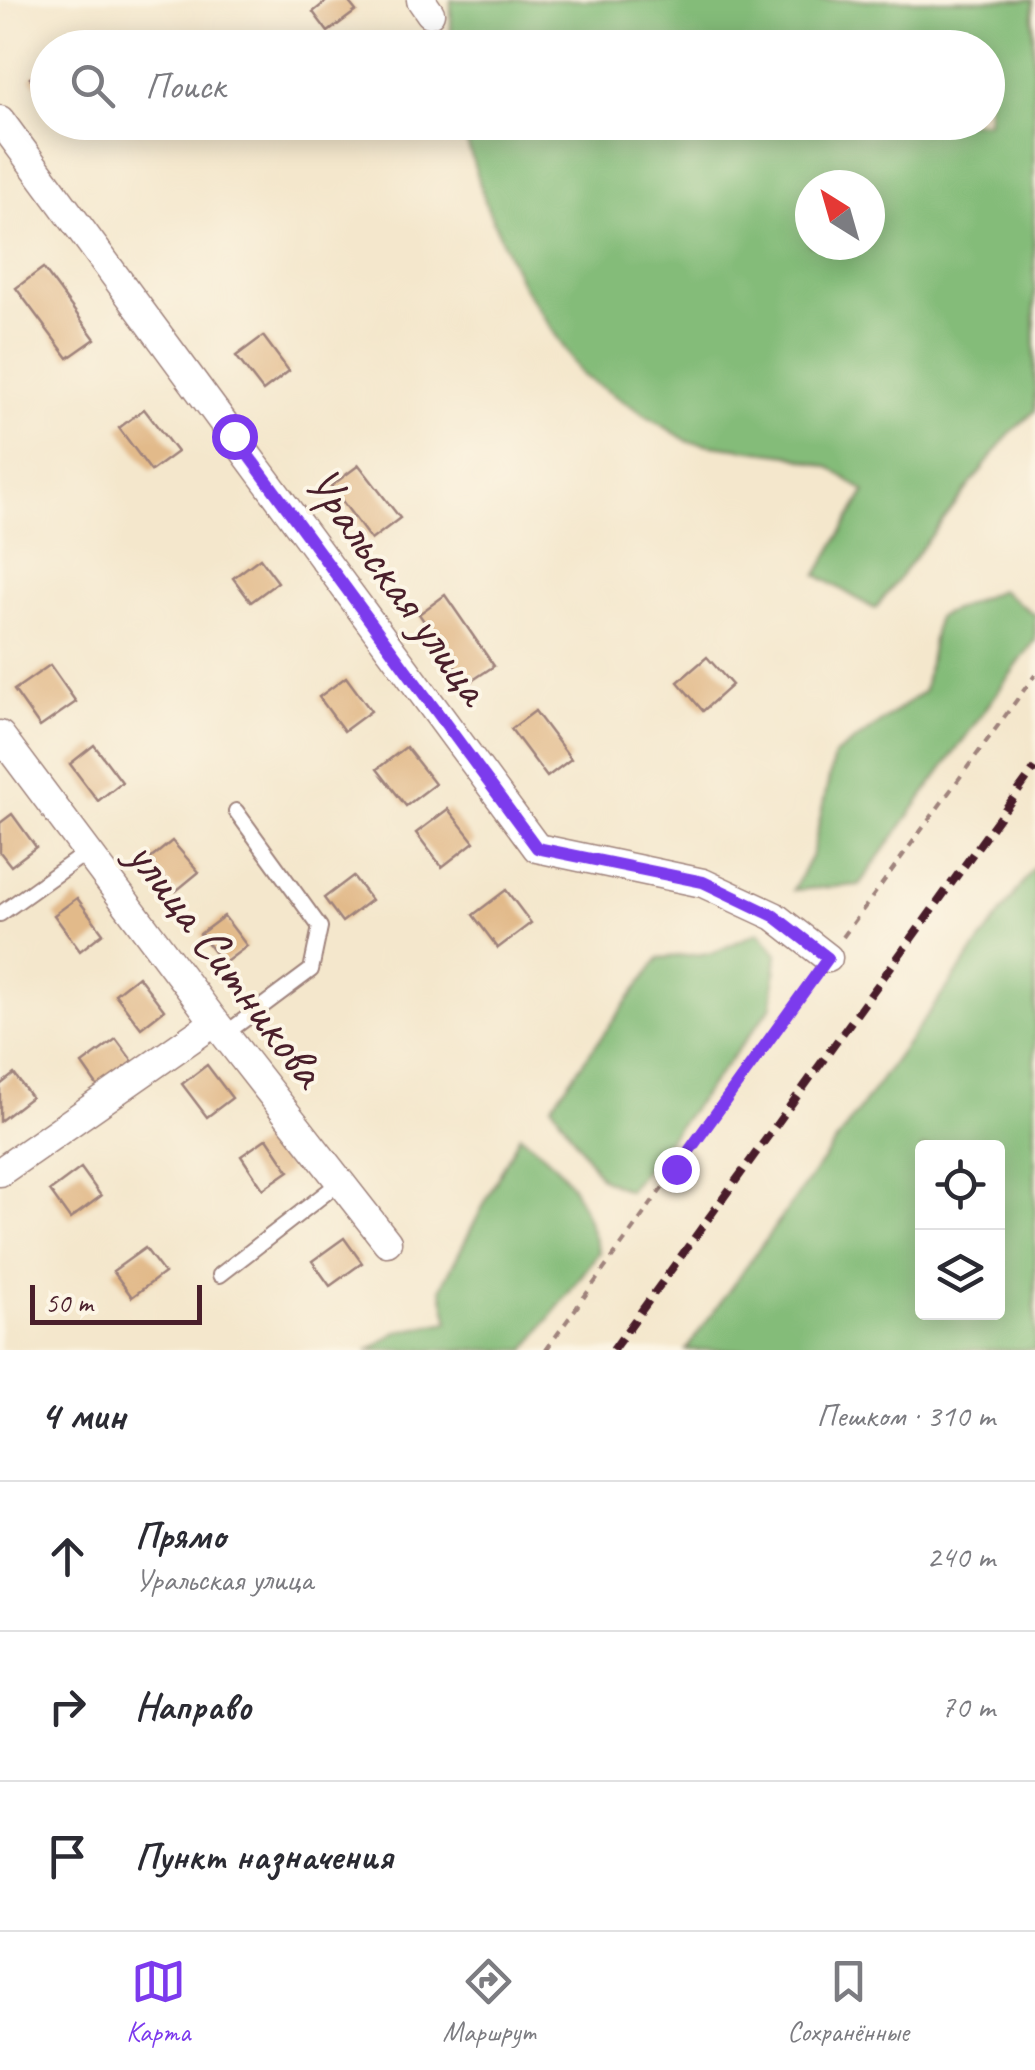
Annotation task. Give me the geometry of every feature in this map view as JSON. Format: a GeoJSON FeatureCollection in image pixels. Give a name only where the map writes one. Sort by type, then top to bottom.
{"type":"FeatureCollection","features":[{"type":"Feature","properties":{"kind":"street","name":"Уральская улица"},"geometry":{"type":"LineString","coordinates":[[0,120],[537,848],[703,882],[774,916],[828,958]]}},
{"type":"Feature","properties":{"kind":"street","name":"улица Ситникова"},"geometry":{"type":"LineString","coordinates":[[0,735],[387,1242]]}},
{"type":"Feature","properties":{"kind":"street"},"geometry":{"type":"LineString","coordinates":[[0,1172],[220,1028]]}},
{"type":"Feature","properties":{"kind":"lane"},"geometry":{"type":"LineString","coordinates":[[220,1028],[312,970],[320,927],[236,811]]}},
{"type":"Feature","properties":{"kind":"lane"},"geometry":{"type":"LineString","coordinates":[[0,914],[87,852]]}},
{"type":"Feature","properties":{"kind":"lane"},"geometry":{"type":"LineString","coordinates":[[220,1275],[340,1182]]}},
{"type":"Feature","properties":{"kind":"path"},"geometry":{"type":"LineString","coordinates":[[546,1350],[1035,675]]}},
{"type":"Feature","properties":{"kind":"green space"},"geometry":{"type":"Polygon","coordinates":[[[451,0],[1033,0],[1035,411],[1009,434],[875,609],[817,575],[865,492],[831,468],[789,455],[689,442],[582,375],[520,281],[487,207],[466,140],[1005,140],[1005,30],[451,30],[451,0]]]}},
{"type":"Feature","properties":{"kind":"green space"},"geometry":{"type":"Polygon","coordinates":[[[1000,590],[1035,615],[1035,640],[859,885],[793,890],[812,855],[834,756],[924,691],[937,617],[1000,590]]]}},
{"type":"Feature","properties":{"kind":"green space"},"geometry":{"type":"Polygon","coordinates":[[[1035,866],[1035,1350],[686,1350],[1035,866]]]}},
{"type":"Feature","properties":{"kind":"green space"},"geometry":{"type":"Polygon","coordinates":[[[759,932],[777,954],[772,1006],[628,1191],[601,1178],[552,1105],[659,958],[713,953],[759,932]]]}},
{"type":"Feature","properties":{"kind":"green space"},"geometry":{"type":"Polygon","coordinates":[[[520,1135],[551,1161],[571,1186],[599,1252],[526,1350],[370,1350],[397,1332],[449,1322],[441,1288],[520,1135]]]}},
{"type":"Feature","properties":{"kind":"building"},"geometry":{"type":"Polygon","coordinates":[[[328,0],[347,0],[356,11],[331,30],[313,12],[328,0]]]}},
{"type":"Feature","properties":{"kind":"building"},"geometry":{"type":"Polygon","coordinates":[[[43,268],[95,339],[68,358],[16,288],[43,268]]]}},
{"type":"Feature","properties":{"kind":"building"},"geometry":{"type":"Polygon","coordinates":[[[263,336],[289,371],[263,391],[236,356],[263,336]]]}},
{"type":"Feature","properties":{"kind":"building"},"geometry":{"type":"Polygon","coordinates":[[[144,409],[177,452],[151,471],[119,428],[144,409]]]}},
{"type":"Feature","properties":{"kind":"building"},"geometry":{"type":"Polygon","coordinates":[[[359,465],[400,518],[371,540],[331,486],[359,465]]]}},
{"type":"Feature","properties":{"kind":"building"},"geometry":{"type":"Polygon","coordinates":[[[260,558],[278,582],[251,602],[233,578],[260,558]]]}},
{"type":"Feature","properties":{"kind":"building"},"geometry":{"type":"Polygon","coordinates":[[[445,595],[494,666],[467,684],[419,614],[445,595]]]}},
{"type":"Feature","properties":{"kind":"building"},"geometry":{"type":"Polygon","coordinates":[[[707,657],[732,685],[703,711],[678,682],[707,657]]]}},
{"type":"Feature","properties":{"kind":"building"},"geometry":{"type":"Polygon","coordinates":[[[50,665],[76,702],[40,727],[14,690],[50,665]]]}},
{"type":"Feature","properties":{"kind":"building"},"geometry":{"type":"Polygon","coordinates":[[[346,677],[371,711],[344,731],[319,697],[346,677]]]}},
{"type":"Feature","properties":{"kind":"building"},"geometry":{"type":"Polygon","coordinates":[[[535,711],[571,759],[547,777],[511,729],[535,711]]]}},
{"type":"Feature","properties":{"kind":"building"},"geometry":{"type":"Polygon","coordinates":[[[94,745],[122,782],[98,801],[70,764],[94,745]]]}},
{"type":"Feature","properties":{"kind":"building"},"geometry":{"type":"Polygon","coordinates":[[[406,747],[435,784],[406,806],[377,769],[406,747]]]}},
{"type":"Feature","properties":{"kind":"building"},"geometry":{"type":"Polygon","coordinates":[[[448,809],[474,842],[442,867],[416,833],[448,809]]]}},
{"type":"Feature","properties":{"kind":"building"},"geometry":{"type":"Polygon","coordinates":[[[12,814],[36,847],[11,866],[0,852],[0,823],[12,814]]]}},
{"type":"Feature","properties":{"kind":"building"},"geometry":{"type":"Polygon","coordinates":[[[172,841],[199,872],[176,891],[149,860],[172,841]]]}},
{"type":"Feature","properties":{"kind":"building"},"geometry":{"type":"Polygon","coordinates":[[[353,876],[371,900],[342,922],[324,898],[353,876]]]}},
{"type":"Feature","properties":{"kind":"building"},"geometry":{"type":"Polygon","coordinates":[[[506,890],[531,923],[498,948],[473,915],[506,890]]]}},
{"type":"Feature","properties":{"kind":"building"},"geometry":{"type":"Polygon","coordinates":[[[77,898],[103,933],[80,951],[54,915],[77,898]]]}},
{"type":"Feature","properties":{"kind":"building"},"geometry":{"type":"Polygon","coordinates":[[[224,916],[247,946],[223,964],[200,934],[224,916]]]}},
{"type":"Feature","properties":{"kind":"building"},"geometry":{"type":"Polygon","coordinates":[[[138,976],[164,1010],[141,1028],[115,994],[138,976]]]}},
{"type":"Feature","properties":{"kind":"building"},"geometry":{"type":"Polygon","coordinates":[[[116,1039],[133,1062],[98,1087],[82,1064],[116,1039]]]}},
{"type":"Feature","properties":{"kind":"building"},"geometry":{"type":"Polygon","coordinates":[[[207,1065],[232,1098],[207,1117],[182,1084],[207,1065]]]}},
{"type":"Feature","properties":{"kind":"building"},"geometry":{"type":"Polygon","coordinates":[[[14,1074],[31,1097],[0,1121],[0,1085],[14,1074]]]}},
{"type":"Feature","properties":{"kind":"building"},"geometry":{"type":"Polygon","coordinates":[[[267,1138],[289,1171],[263,1189],[241,1156],[267,1138]]]}},
{"type":"Feature","properties":{"kind":"building"},"geometry":{"type":"Polygon","coordinates":[[[81,1168],[101,1196],[70,1219],[50,1191],[81,1168]]]}},
{"type":"Feature","properties":{"kind":"building"},"geometry":{"type":"Polygon","coordinates":[[[344,1238],[362,1263],[330,1286],[312,1261],[344,1238]]]}},
{"type":"Feature","properties":{"kind":"building"},"geometry":{"type":"Polygon","coordinates":[[[145,1248],[164,1273],[132,1297],[113,1271],[145,1248]]]}},
{"type":"Feature","properties":{"kind":"railway"},"geometry":{"type":"LineString","coordinates":[[613,1350],[1035,768]]}},
{"type":"Feature","properties":{"kind":"route"},"geometry":{"type":"LineString","coordinates":[[234,436],[537,848],[703,882],[774,916],[828,958],[676,1169]]}}]}
